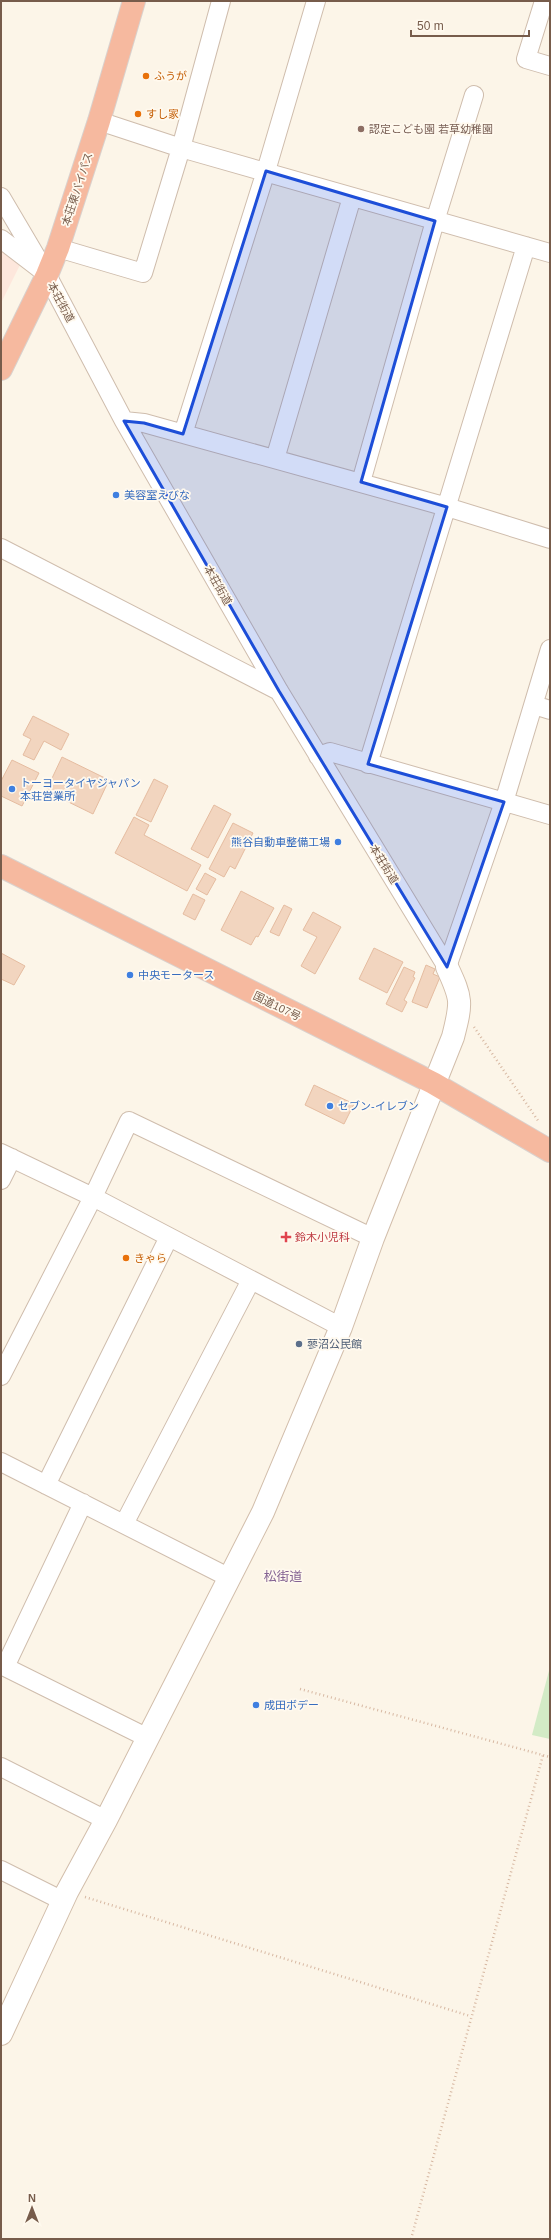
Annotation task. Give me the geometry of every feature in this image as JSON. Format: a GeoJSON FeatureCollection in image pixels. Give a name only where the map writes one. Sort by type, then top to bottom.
{"type":"FeatureCollection","features":[{"type":"Feature","properties":{"kind":"highway","name":"本荘東バイパス"},"geometry":{"type":"LineString","coordinates":[[1,369],[47,275],[58,248],[100,121],[134,1]]}},
{"type":"Feature","properties":{"kind":"highway","name":"国道107号"},"geometry":{"type":"LineString","coordinates":[[1,866],[433,1083],[550,1151]]}},
{"type":"Feature","properties":{"kind":"street"},"geometry":{"type":"LineString","coordinates":[[58,248],[143,273],[182,148],[221,1]]}},
{"type":"Feature","properties":{"kind":"street"},"geometry":{"type":"LineString","coordinates":[[183,434],[266,171],[316,1]]}},
{"type":"Feature","properties":{"kind":"street"},"geometry":{"type":"LineString","coordinates":[[544,1],[526,59],[550,66]]}},
{"type":"Feature","properties":{"kind":"street"},"geometry":{"type":"LineString","coordinates":[[361,482],[435,221],[474,95]]}},
{"type":"Feature","properties":{"kind":"street"},"geometry":{"type":"LineString","coordinates":[[100,121],[182,148],[550,253]]}},
{"type":"Feature","properties":{"kind":"street","name":"本荘街道"},"geometry":{"type":"LineString","coordinates":[[1,197],[47,275],[124,421],[279,692],[447,967]]}},
{"type":"Feature","properties":{"kind":"street"},"geometry":{"type":"LineString","coordinates":[[275,459],[352,197]]}},
{"type":"Feature","properties":{"kind":"street"},"geometry":{"type":"LineString","coordinates":[[1,240],[47,275]]}},
{"type":"Feature","properties":{"kind":"street"},"geometry":{"type":"LineString","coordinates":[[368,764],[526,246]]}},
{"type":"Feature","properties":{"kind":"street"},"geometry":{"type":"LineString","coordinates":[[124,421],[144,423],[361,482],[550,539]]}},
{"type":"Feature","properties":{"kind":"street"},"geometry":{"type":"LineString","coordinates":[[1,548],[279,692]]}},
{"type":"Feature","properties":{"kind":"street"},"geometry":{"type":"LineString","coordinates":[[1,2034],[65,1896],[106,1820],[263,1512],[341,1327],[373,1238],[433,1083],[453,1037],[461,1007],[456,987],[447,967],[504,802],[542,707],[550,649]]}},
{"type":"Feature","properties":{"kind":"street"},"geometry":{"type":"LineString","coordinates":[[318,756],[330,752],[550,815]]}},
{"type":"Feature","properties":{"kind":"street"},"geometry":{"type":"LineString","coordinates":[[1,1376],[93,1197],[129,1121],[373,1238]]}},
{"type":"Feature","properties":{"kind":"street"},"geometry":{"type":"LineString","coordinates":[[1,1180],[6,1156],[93,1197],[341,1327]]}},
{"type":"Feature","properties":{"kind":"street"},"geometry":{"type":"LineString","coordinates":[[46,1485],[169,1237]]}},
{"type":"Feature","properties":{"kind":"street"},"geometry":{"type":"LineString","coordinates":[[124,1524],[251,1280]]}},
{"type":"Feature","properties":{"kind":"street"},"geometry":{"type":"LineString","coordinates":[[2,1465],[46,1485],[230,1578]]}},
{"type":"Feature","properties":{"kind":"street"},"geometry":{"type":"LineString","coordinates":[[82,1503],[5,1667],[148,1738]]}},
{"type":"Feature","properties":{"kind":"street"},"geometry":{"type":"LineString","coordinates":[[1,1767],[106,1820]]}},
{"type":"Feature","properties":{"kind":"street"},"geometry":{"type":"LineString","coordinates":[[1,1870],[65,1896]]}},
{"type":"Feature","properties":{"kind":"path"},"geometry":{"type":"LineString","coordinates":[[461,1007],[542,1127]]}},
{"type":"Feature","properties":{"kind":"path"},"geometry":{"type":"LineString","coordinates":[[300,1689],[550,1757]]}},
{"type":"Feature","properties":{"kind":"path"},"geometry":{"type":"LineString","coordinates":[[411,2239],[470,2016],[543,1755]]}},
{"type":"Feature","properties":{"kind":"path"},"geometry":{"type":"LineString","coordinates":[[65,1896],[470,2016]]}},
{"type":"Feature","properties":{"kind":"highlighted area"},"geometry":{"type":"Polygon","coordinates":[[[266,171],[435,221],[361,482],[447,507],[368,764],[504,802],[447,967],[279,691],[124,421],[144,423],[183,434],[266,171]]]}},
{"type":"Feature","properties":{"kind":"shaded area"},"geometry":{"type":"Polygon","coordinates":[[[1,247],[21,263],[1,303],[1,247]]]}},
{"type":"Feature","properties":{"kind":"green space"},"geometry":{"type":"Polygon","coordinates":[[[550,1667],[550,1739],[532,1735],[550,1667]]]}},
{"type":"Feature","properties":{"kind":"building"},"geometry":{"type":"Polygon","coordinates":[[[33,716],[69,734],[61,750],[44,741],[34,760],[23,755],[31,739],[23,735],[33,716]]]}},
{"type":"Feature","properties":{"kind":"building"},"geometry":{"type":"Polygon","coordinates":[[[62,757],[109,780],[93,814],[46,791],[62,757]]]}},
{"type":"Feature","properties":{"kind":"building"},"geometry":{"type":"Polygon","coordinates":[[[12,760],[39,773],[22,806],[1,796],[1,781],[12,760]]]}},
{"type":"Feature","properties":{"kind":"building"},"geometry":{"type":"Polygon","coordinates":[[[154,779],[168,786],[151,822],[136,815],[154,779]]]}},
{"type":"Feature","properties":{"kind":"building"},"geometry":{"type":"Polygon","coordinates":[[[214,805],[231,814],[208,858],[191,849],[214,805]]]}},
{"type":"Feature","properties":{"kind":"building"},"geometry":{"type":"Polygon","coordinates":[[[134,817],[149,825],[144,835],[201,865],[187,891],[115,853],[134,817]]]}},
{"type":"Feature","properties":{"kind":"building"},"geometry":{"type":"Polygon","coordinates":[[[233,823],[253,833],[235,869],[230,866],[224,877],[209,869],[233,823]]]}},
{"type":"Feature","properties":{"kind":"building"},"geometry":{"type":"Polygon","coordinates":[[[205,873],[216,879],[207,895],[196,889],[205,873]]]}},
{"type":"Feature","properties":{"kind":"building"},"geometry":{"type":"Polygon","coordinates":[[[241,891],[274,908],[258,937],[256,936],[251,945],[221,930],[241,891]]]}},
{"type":"Feature","properties":{"kind":"building"},"geometry":{"type":"Polygon","coordinates":[[[193,894],[205,900],[195,920],[183,914],[193,894]]]}},
{"type":"Feature","properties":{"kind":"building"},"geometry":{"type":"Polygon","coordinates":[[[284,905],[292,909],[279,936],[270,932],[284,905]]]}},
{"type":"Feature","properties":{"kind":"building"},"geometry":{"type":"Polygon","coordinates":[[[313,912],[341,927],[315,974],[301,966],[317,937],[303,930],[313,912]]]}},
{"type":"Feature","properties":{"kind":"building"},"geometry":{"type":"Polygon","coordinates":[[[374,948],[403,962],[387,993],[359,979],[374,948]]]}},
{"type":"Feature","properties":{"kind":"building"},"geometry":{"type":"Polygon","coordinates":[[[1,953],[25,966],[14,985],[1,979],[1,953]]]}},
{"type":"Feature","properties":{"kind":"building"},"geometry":{"type":"Polygon","coordinates":[[[426,965],[435,969],[433,974],[440,977],[427,1008],[412,1002],[426,965]]]}},
{"type":"Feature","properties":{"kind":"building"},"geometry":{"type":"Polygon","coordinates":[[[404,967],[415,972],[413,977],[415,978],[404,1000],[407,1002],[402,1012],[386,1004],[404,967]]]}},
{"type":"Feature","properties":{"kind":"building"},"geometry":{"type":"Polygon","coordinates":[[[314,1085],[354,1104],[344,1124],[305,1105],[314,1085]]]}},
{"type":"Feature","properties":{"kind":"place","name":"ふうが"},"geometry":{"type":"Point","coordinates":[146,76]}},
{"type":"Feature","properties":{"kind":"place","name":"すし家"},"geometry":{"type":"Point","coordinates":[138,114]}},
{"type":"Feature","properties":{"kind":"place","name":"認定こども園 若草幼稚園"},"geometry":{"type":"Point","coordinates":[361,129]}},
{"type":"Feature","properties":{"kind":"place","name":"美容室えびな"},"geometry":{"type":"Point","coordinates":[116,495]}},
{"type":"Feature","properties":{"kind":"place","name":"トーヨータイヤジャパン 本荘営業所"},"geometry":{"type":"Point","coordinates":[12,789]}},
{"type":"Feature","properties":{"kind":"place","name":"熊谷自動車整備工場"},"geometry":{"type":"Point","coordinates":[338,842]}},
{"type":"Feature","properties":{"kind":"place","name":"中央モータース"},"geometry":{"type":"Point","coordinates":[130,975]}},
{"type":"Feature","properties":{"kind":"place","name":"セブン-イレブン"},"geometry":{"type":"Point","coordinates":[330,1106]}},
{"type":"Feature","properties":{"kind":"place","name":"鈴木小児科"},"geometry":{"type":"Point","coordinates":[286,1237]}},
{"type":"Feature","properties":{"kind":"place","name":"きゃら"},"geometry":{"type":"Point","coordinates":[126,1258]}},
{"type":"Feature","properties":{"kind":"place","name":"蓼沼公民館"},"geometry":{"type":"Point","coordinates":[299,1344]}},
{"type":"Feature","properties":{"kind":"place","name":"成田ボデー"},"geometry":{"type":"Point","coordinates":[256,1705]}},
{"type":"Feature","properties":{"kind":"district","name":"松街道"},"geometry":{"type":"Point","coordinates":[283,1576]}}]}
